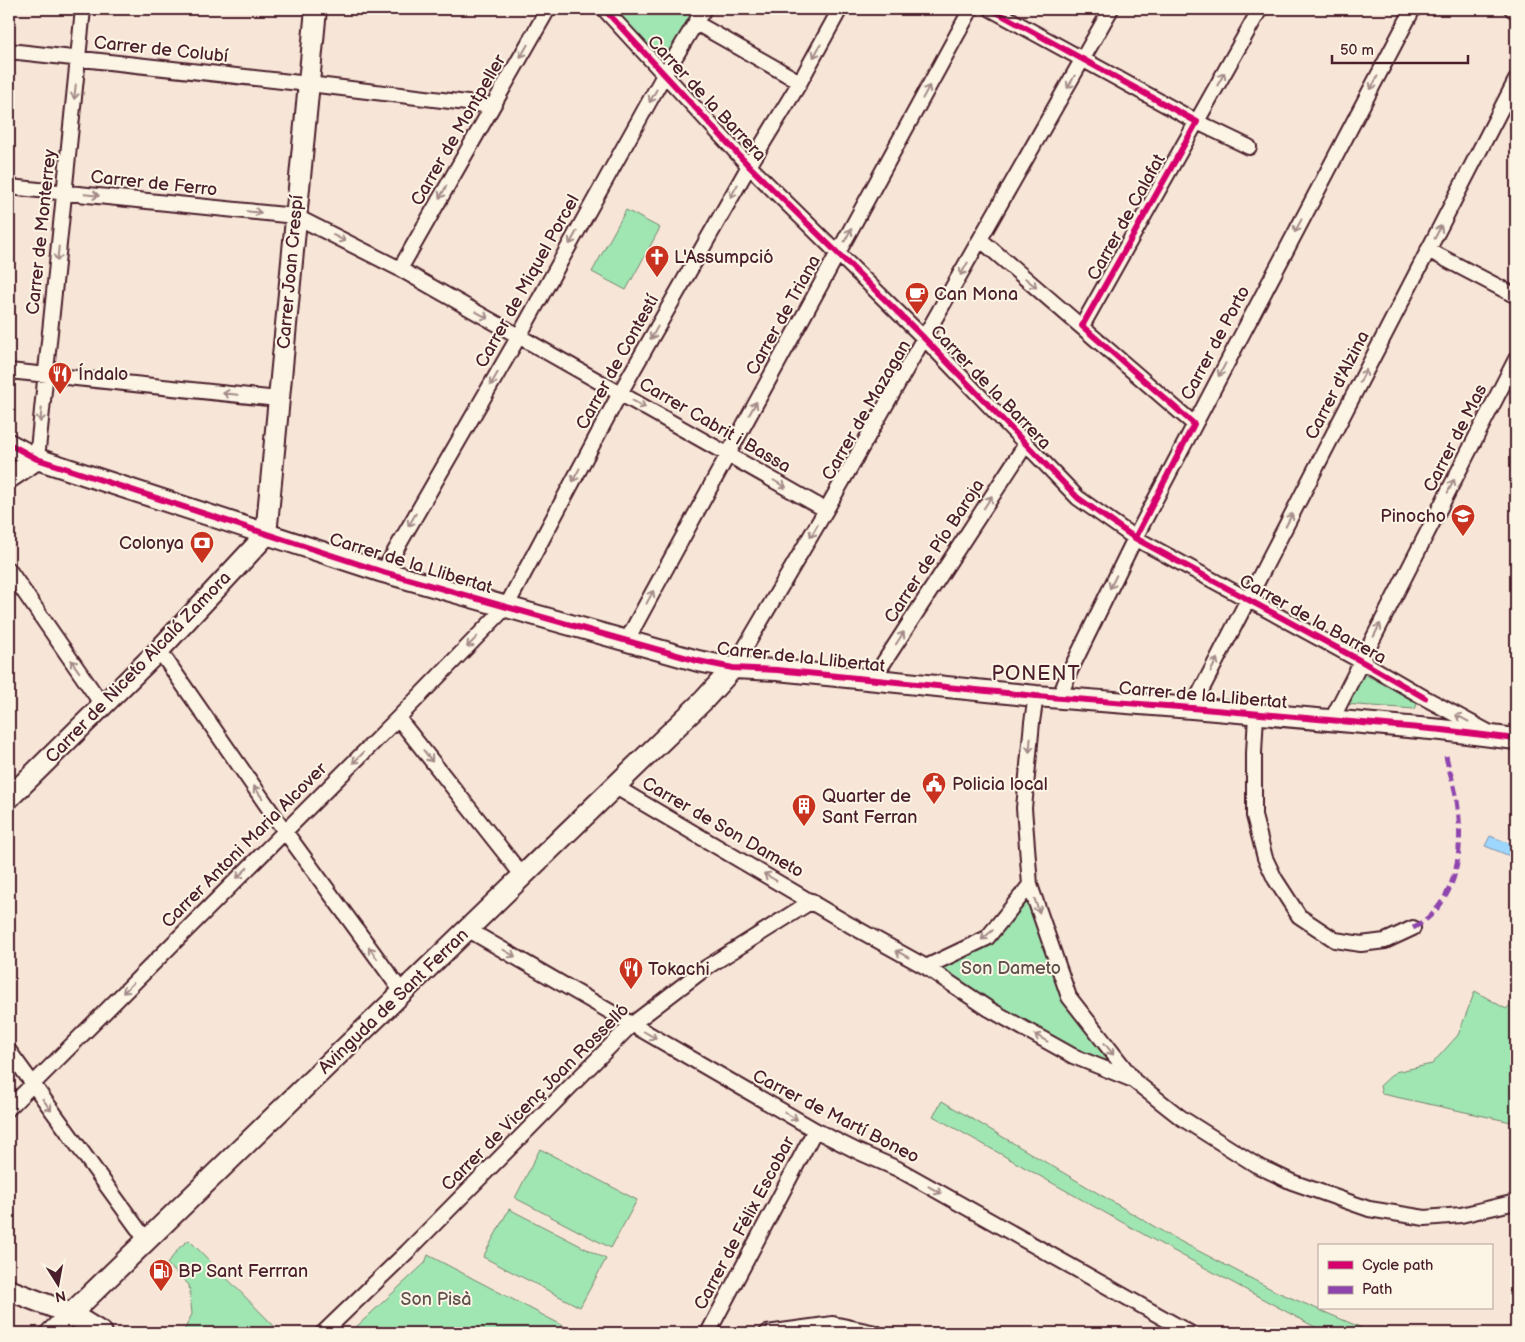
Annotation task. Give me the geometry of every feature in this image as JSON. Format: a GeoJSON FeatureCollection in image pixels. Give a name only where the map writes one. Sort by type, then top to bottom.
{"type":"FeatureCollection","features":[{"type":"Feature","properties":{"kind":"street","name":"Carrer de Monterrey"},"geometry":{"type":"LineString","coordinates":[[37,459],[84,9]]}},
{"type":"Feature","properties":{"kind":"street","name":"Carrer Joan Crespí"},"geometry":{"type":"LineString","coordinates":[[266,535],[316,9]]}},
{"type":"Feature","properties":{"kind":"street","name":"Carrer de Montpeller"},"geometry":{"type":"LineString","coordinates":[[400,269],[548,9]]}},
{"type":"Feature","properties":{"kind":"street","name":"Carrer de la Barrera"},"geometry":{"type":"LineString","coordinates":[[604,9],[749,166],[924,338],[1078,498],[1135,538],[1425,698],[1508,738]]}},
{"type":"Feature","properties":{"kind":"street","name":"Carrer de Miquel Porcel"},"geometry":{"type":"LineString","coordinates":[[383,572],[519,336],[664,75],[704,9]]}},
{"type":"Feature","properties":{"kind":"street","name":"Carrer de Contestí"},"geometry":{"type":"LineString","coordinates":[[506,607],[620,393],[749,166],[800,82],[840,9]]}},
{"type":"Feature","properties":{"kind":"street","name":"Carrer de Triana"},"geometry":{"type":"LineString","coordinates":[[627,640],[971,9]]}},
{"type":"Feature","properties":{"kind":"street"},"geometry":{"type":"LineString","coordinates":[[991,9],[1197,122],[1249,147]]}},
{"type":"Feature","properties":{"kind":"street","name":"Carrer de Mazagan"},"geometry":{"type":"LineString","coordinates":[[733,668],[826,510],[1112,9]]}},
{"type":"Feature","properties":{"kind":"street","name":"Carrer de Calafat"},"geometry":{"type":"LineString","coordinates":[[1082,326],[1260,9]]}},
{"type":"Feature","properties":{"kind":"street","name":"Carrer de Porto"},"geometry":{"type":"LineString","coordinates":[[1059,698],[1070,671],[1135,538],[1414,9]]}},
{"type":"Feature","properties":{"kind":"street"},"geometry":{"type":"LineString","coordinates":[[1512,9],[1516,11]]}},
{"type":"Feature","properties":{"kind":"street"},"geometry":{"type":"LineString","coordinates":[[696,23],[800,82]]}},
{"type":"Feature","properties":{"kind":"street","name":"Carrer de Colubí"},"geometry":{"type":"LineString","coordinates":[[9,51],[492,106]]}},
{"type":"Feature","properties":{"kind":"street","name":"Carrer d'Alzina"},"geometry":{"type":"LineString","coordinates":[[1192,708],[1516,80]]}},
{"type":"Feature","properties":{"kind":"street","name":"Carrer de Ferro"},"geometry":{"type":"LineString","coordinates":[[9,187],[295,216]]}},
{"type":"Feature","properties":{"kind":"street","name":"Carrer Cabrit i Bassa"},"geometry":{"type":"LineString","coordinates":[[295,216],[400,269],[826,510]]}},
{"type":"Feature","properties":{"kind":"street"},"geometry":{"type":"LineString","coordinates":[[981,240],[1194,424]]}},
{"type":"Feature","properties":{"kind":"street"},"geometry":{"type":"LineString","coordinates":[[1428,250],[1516,296]]}},
{"type":"Feature","properties":{"kind":"street","name":"Carrer de Mas"},"geometry":{"type":"LineString","coordinates":[[1331,721],[1516,359]]}},
{"type":"Feature","properties":{"kind":"street"},"geometry":{"type":"LineString","coordinates":[[9,370],[278,399]]}},
{"type":"Feature","properties":{"kind":"street","name":"Carrer de la Llibertat"},"geometry":{"type":"LineString","coordinates":[[9,444],[37,459],[383,572],[698,661],[733,668],[777,670],[1036,696],[1192,708],[1508,738]]}},
{"type":"Feature","properties":{"kind":"street","name":"Carrer de Pío Baroja"},"geometry":{"type":"LineString","coordinates":[[873,679],[1026,444]]}},
{"type":"Feature","properties":{"kind":"street"},"geometry":{"type":"LineString","coordinates":[[9,478],[37,459]]}},
{"type":"Feature","properties":{"kind":"street","name":"Carrer de Niceto Alcalá Zamora"},"geometry":{"type":"LineString","coordinates":[[9,798],[159,650],[266,535]]}},
{"type":"Feature","properties":{"kind":"street"},"geometry":{"type":"LineString","coordinates":[[9,570],[103,706]]}},
{"type":"Feature","properties":{"kind":"street","name":"Carrer Antoni Maria Alcover"},"geometry":{"type":"LineString","coordinates":[[9,1108],[284,830],[398,718],[506,607]]}},
{"type":"Feature","properties":{"kind":"street"},"geometry":{"type":"LineString","coordinates":[[159,650],[284,830],[402,992]]}},
{"type":"Feature","properties":{"kind":"street","name":"Avinguda de Sant Ferran"},"geometry":{"type":"LineString","coordinates":[[51,1333],[704,700],[733,668]]}},
{"type":"Feature","properties":{"kind":"street"},"geometry":{"type":"LineString","coordinates":[[1036,696],[1024,808],[1030,885],[1069,997],[1133,1080],[1180,1117],[1256,1164],[1292,1182],[1369,1209],[1425,1218],[1461,1215],[1516,1202]]}},
{"type":"Feature","properties":{"kind":"street"},"geometry":{"type":"LineString","coordinates":[[1256,714],[1254,816],[1265,858],[1275,879],[1299,916],[1335,940],[1361,944],[1385,941],[1412,928]]}},
{"type":"Feature","properties":{"kind":"street"},"geometry":{"type":"LineString","coordinates":[[398,718],[522,875]]}},
{"type":"Feature","properties":{"kind":"street","name":"Carrer de Son Dameto"},"geometry":{"type":"LineString","coordinates":[[614,786],[812,901]]}},
{"type":"Feature","properties":{"kind":"street"},"geometry":{"type":"LineString","coordinates":[[926,967],[987,938],[1030,885]]}},
{"type":"Feature","properties":{"kind":"street"},"geometry":{"type":"LineString","coordinates":[[812,901],[850,925],[926,967],[989,1009],[1073,1056],[1133,1080]]}},
{"type":"Feature","properties":{"kind":"street","name":"Carrer de Vicenç Joan Rosselló"},"geometry":{"type":"LineString","coordinates":[[323,1333],[407,1252],[631,1025],[707,967],[812,901]]}},
{"type":"Feature","properties":{"kind":"street","name":"Carrer de Martí Boneo"},"geometry":{"type":"LineString","coordinates":[[467,929],[815,1130],[898,1169],[1190,1333]]}},
{"type":"Feature","properties":{"kind":"street"},"geometry":{"type":"LineString","coordinates":[[9,1051],[146,1240]]}},
{"type":"Feature","properties":{"kind":"street","name":"Carrer de Félix Escobar"},"geometry":{"type":"LineString","coordinates":[[708,1333],[815,1130]]}},
{"type":"Feature","properties":{"kind":"street"},"geometry":{"type":"LineString","coordinates":[[9,1290],[71,1314],[102,1333]]}},
{"type":"Feature","properties":{"kind":"street"},"geometry":{"type":"LineString","coordinates":[[767,1333],[833,1324],[876,1333]]}},
{"type":"Feature","properties":{"kind":"green space"},"geometry":{"type":"Polygon","coordinates":[[[604,9],[688,9],[701,15],[664,75],[604,9]]]}},
{"type":"Feature","properties":{"kind":"green space"},"geometry":{"type":"Polygon","coordinates":[[[626,210],[660,228],[626,290],[592,272],[626,210]]]}},
{"type":"Feature","properties":{"kind":"green space"},"geometry":{"type":"Polygon","coordinates":[[[1360,672],[1418,702],[1415,709],[1343,704],[1360,672]]]}},
{"type":"Feature","properties":{"kind":"green space","name":"Son Dameto"},"geometry":{"type":"Polygon","coordinates":[[[1026,890],[1073,1002],[1120,1074],[932,971],[1006,914],[1026,890]]]}},
{"type":"Feature","properties":{"kind":"green space"},"geometry":{"type":"Polygon","coordinates":[[[1475,991],[1506,1009],[1516,999],[1516,1123],[1382,1094],[1380,1086],[1395,1072],[1432,1064],[1458,1035],[1475,991]]]}},
{"type":"Feature","properties":{"kind":"green space"},"geometry":{"type":"Polygon","coordinates":[[[942,1101],[1172,1237],[1275,1291],[1362,1328],[1362,1333],[1326,1333],[1159,1243],[933,1116],[942,1101]]]}},
{"type":"Feature","properties":{"kind":"green space"},"geometry":{"type":"Polygon","coordinates":[[[540,1149],[637,1200],[611,1248],[515,1198],[540,1149]]]}},
{"type":"Feature","properties":{"kind":"green space"},"geometry":{"type":"Polygon","coordinates":[[[509,1209],[606,1259],[580,1307],[483,1257],[509,1209]]]}},
{"type":"Feature","properties":{"kind":"green space"},"geometry":{"type":"Polygon","coordinates":[[[189,1240],[281,1333],[183,1333],[192,1314],[189,1285],[167,1264],[180,1247],[189,1240]]]}},
{"type":"Feature","properties":{"kind":"green space","name":"Son Pisà"},"geometry":{"type":"Polygon","coordinates":[[[428,1255],[577,1333],[358,1333],[354,1329],[425,1263],[428,1255]]]}},
{"type":"Feature","properties":{"kind":"water"},"geometry":{"type":"Polygon","coordinates":[[[1490,836],[1514,845],[1510,856],[1485,846],[1490,836]]]}},
{"type":"Feature","properties":{"kind":"marked path"},"geometry":{"type":"LineString","coordinates":[[1413,928],[1428,917],[1440,904],[1449,889],[1455,873],[1460,837],[1459,819],[1455,790],[1446,756]]}},
{"type":"Feature","properties":{"kind":"cycle path"},"geometry":{"type":"LineString","coordinates":[[604,9],[749,166],[924,338],[1078,498],[1135,538],[1425,698]]}},
{"type":"Feature","properties":{"kind":"cycle path"},"geometry":{"type":"LineString","coordinates":[[991,9],[1197,122],[1082,326],[1194,424],[1135,538]]}},
{"type":"Feature","properties":{"kind":"cycle path"},"geometry":{"type":"LineString","coordinates":[[9,444],[37,459],[383,572],[698,661],[733,668],[777,670],[1036,696],[1442,730],[1516,739]]}},
{"type":"Feature","properties":{"kind":"place","name":"L'Assumpció"},"geometry":{"type":"Point","coordinates":[657,278]}},
{"type":"Feature","properties":{"kind":"place","name":"Can Mona"},"geometry":{"type":"Point","coordinates":[917,315]}},
{"type":"Feature","properties":{"kind":"place","name":"Índalo"},"geometry":{"type":"Point","coordinates":[60,395]}},
{"type":"Feature","properties":{"kind":"place","name":"Pinocho"},"geometry":{"type":"Point","coordinates":[1463,537]}},
{"type":"Feature","properties":{"kind":"place","name":"Colonya"},"geometry":{"type":"Point","coordinates":[202,564]}},
{"type":"Feature","properties":{"kind":"place","name":"Policia local"},"geometry":{"type":"Point","coordinates":[934,805]}},
{"type":"Feature","properties":{"kind":"place","name":"Quarter de Sant Ferran"},"geometry":{"type":"Point","coordinates":[804,827]}},
{"type":"Feature","properties":{"kind":"place","name":"Tokachi"},"geometry":{"type":"Point","coordinates":[631,990]}},
{"type":"Feature","properties":{"kind":"place","name":"BP Sant Ferrran"},"geometry":{"type":"Point","coordinates":[161,1292]}},
{"type":"Feature","properties":{"kind":"district","name":"PONENT"},"geometry":{"type":"Point","coordinates":[1036,673]}}]}
